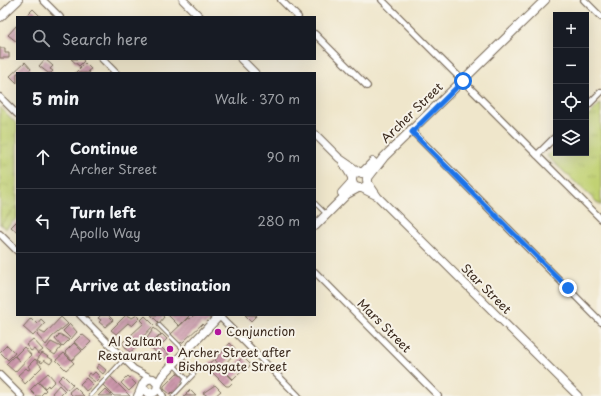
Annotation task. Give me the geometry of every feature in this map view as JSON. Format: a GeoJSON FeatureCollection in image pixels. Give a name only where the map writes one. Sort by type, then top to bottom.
{"type":"FeatureCollection","features":[{"type":"Feature","properties":{"kind":"main road"},"geometry":{"type":"LineString","coordinates":[[0,17],[18,0]]}},
{"type":"Feature","properties":{"kind":"main road","name":"Archer Street"},"geometry":{"type":"LineString","coordinates":[[364,176],[461,80],[538,0]]}},
{"type":"Feature","properties":{"kind":"main road","name":"Archer Street"},"geometry":{"type":"LineString","coordinates":[[461,80],[545,0]]}},
{"type":"Feature","properties":{"kind":"main road"},"geometry":{"type":"LineString","coordinates":[[316,220],[356,184],[365,185],[364,176],[356,174],[356,184],[316,225]]}},
{"type":"Feature","properties":{"kind":"main road"},"geometry":{"type":"LineString","coordinates":[[138,396],[151,388],[176,361],[196,342],[203,338],[221,316]]}},
{"type":"Feature","properties":{"kind":"street"},"geometry":{"type":"LineString","coordinates":[[43,0],[59,16]]}},
{"type":"Feature","properties":{"kind":"street"},"geometry":{"type":"LineString","coordinates":[[183,0],[199,16]]}},
{"type":"Feature","properties":{"kind":"street"},"geometry":{"type":"LineString","coordinates":[[281,0],[297,16]]}},
{"type":"Feature","properties":{"kind":"street"},"geometry":{"type":"LineString","coordinates":[[382,0],[601,219]]}},
{"type":"Feature","properties":{"kind":"street"},"geometry":{"type":"LineString","coordinates":[[584,0],[601,17]]}},
{"type":"Feature","properties":{"kind":"street"},"geometry":{"type":"LineString","coordinates":[[316,35],[367,86]]}},
{"type":"Feature","properties":{"kind":"street"},"geometry":{"type":"LineString","coordinates":[[103,60],[115,72]]}},
{"type":"Feature","properties":{"kind":"street"},"geometry":{"type":"LineString","coordinates":[[242,60],[254,72]]}},
{"type":"Feature","properties":{"kind":"street"},"geometry":{"type":"LineString","coordinates":[[589,104],[601,92]]}},
{"type":"Feature","properties":{"kind":"street"},"geometry":{"type":"LineString","coordinates":[[0,97],[16,113]]}},
{"type":"Feature","properties":{"kind":"street"},"geometry":{"type":"LineString","coordinates":[[411,130],[601,322]]}},
{"type":"Feature","properties":{"kind":"street","name":"Star Street"},"geometry":{"type":"LineString","coordinates":[[316,135],[339,158],[364,176],[378,197],[578,396]]}},
{"type":"Feature","properties":{"kind":"street"},"geometry":{"type":"LineString","coordinates":[[537,155],[553,139]]}},
{"type":"Feature","properties":{"kind":"street","name":"Star Street"},"geometry":{"type":"LineString","coordinates":[[339,158],[356,184],[378,197]]}},
{"type":"Feature","properties":{"kind":"street"},"geometry":{"type":"LineString","coordinates":[[0,234],[16,250]]}},
{"type":"Feature","properties":{"kind":"street","name":"Mars Street"},"geometry":{"type":"LineString","coordinates":[[316,273],[438,396]]}},
{"type":"Feature","properties":{"kind":"street"},"geometry":{"type":"LineString","coordinates":[[81,316],[151,388],[163,396]]}},
{"type":"Feature","properties":{"kind":"street"},"geometry":{"type":"LineString","coordinates":[[221,316],[298,396]]}},
{"type":"Feature","properties":{"kind":"street"},"geometry":{"type":"LineString","coordinates":[[134,369],[151,388]]}},
{"type":"Feature","properties":{"kind":"street"},"geometry":{"type":"LineString","coordinates":[[0,375],[21,396]]}},
{"type":"Feature","properties":{"kind":"lane"},"geometry":{"type":"LineString","coordinates":[[316,204],[324,212]]}},
{"type":"Feature","properties":{"kind":"lane"},"geometry":{"type":"LineString","coordinates":[[159,325],[186,352]]}},
{"type":"Feature","properties":{"kind":"lane"},"geometry":{"type":"LineString","coordinates":[[90,396],[124,359]]}},
{"type":"Feature","properties":{"kind":"lane"},"geometry":{"type":"LineString","coordinates":[[172,396],[194,374],[176,361]]}},
{"type":"Feature","properties":{"kind":"lane"},"geometry":{"type":"LineString","coordinates":[[172,396],[186,379],[176,361]]}},
{"type":"Feature","properties":{"kind":"green space"},"geometry":{"type":"Polygon","coordinates":[[[601,103],[601,206],[547,156],[553,150],[553,156],[589,156],[589,115],[601,103]]]}},
{"type":"Feature","properties":{"kind":"green space"},"geometry":{"type":"Polygon","coordinates":[[[0,107],[16,123],[16,219],[5,229],[0,224],[0,107]]]}},
{"type":"Feature","properties":{"kind":"green space"},"geometry":{"type":"Polygon","coordinates":[[[16,206],[16,219],[5,229],[1,224],[16,206]]]}},
{"type":"Feature","properties":{"kind":"building"},"geometry":{"type":"Polygon","coordinates":[[[33,9],[40,16],[26,16],[33,9]]]}},
{"type":"Feature","properties":{"kind":"building"},"geometry":{"type":"Polygon","coordinates":[[[16,26],[16,41],[8,35],[16,26]]]}},
{"type":"Feature","properties":{"kind":"building"},"geometry":{"type":"Polygon","coordinates":[[[0,48],[5,48],[5,53],[9,53],[9,58],[0,58],[0,48]]]}},
{"type":"Feature","properties":{"kind":"building"},"geometry":{"type":"Polygon","coordinates":[[[44,60],[46,60],[53,66],[50,69],[53,71],[47,72],[39,66],[44,60]]]}},
{"type":"Feature","properties":{"kind":"building"},"geometry":{"type":"Polygon","coordinates":[[[72,60],[83,60],[84,61],[79,66],[72,60]]]}},
{"type":"Feature","properties":{"kind":"building"},"geometry":{"type":"Polygon","coordinates":[[[25,62],[31,69],[28,72],[16,72],[16,82],[10,76],[25,62]]]}},
{"type":"Feature","properties":{"kind":"building"},"geometry":{"type":"Polygon","coordinates":[[[85,63],[91,69],[88,71],[89,72],[76,72],[85,63]]]}},
{"type":"Feature","properties":{"kind":"building"},"geometry":{"type":"Polygon","coordinates":[[[16,222],[16,231],[11,227],[16,222]]]}},
{"type":"Feature","properties":{"kind":"building"},"geometry":{"type":"Polygon","coordinates":[[[100,316],[109,316],[113,320],[105,327],[99,322],[101,320],[98,318],[100,316]]]}},
{"type":"Feature","properties":{"kind":"building"},"geometry":{"type":"Polygon","coordinates":[[[125,316],[132,318],[138,316],[140,318],[132,326],[128,323],[116,334],[111,330],[125,316]]]}},
{"type":"Feature","properties":{"kind":"building"},"geometry":{"type":"Polygon","coordinates":[[[145,316],[154,325],[138,342],[131,335],[144,323],[141,320],[145,316]]]}},
{"type":"Feature","properties":{"kind":"building"},"geometry":{"type":"Polygon","coordinates":[[[152,316],[164,317],[159,323],[152,316]]]}},
{"type":"Feature","properties":{"kind":"building"},"geometry":{"type":"Polygon","coordinates":[[[169,316],[189,316],[179,326],[169,316]]]}},
{"type":"Feature","properties":{"kind":"building"},"geometry":{"type":"Polygon","coordinates":[[[193,316],[210,316],[210,320],[204,326],[202,324],[183,342],[180,343],[171,334],[188,318],[190,319],[193,316]]]}},
{"type":"Feature","properties":{"kind":"building"},"geometry":{"type":"Polygon","coordinates":[[[246,316],[256,316],[251,321],[246,316]]]}},
{"type":"Feature","properties":{"kind":"building"},"geometry":{"type":"Polygon","coordinates":[[[61,317],[68,324],[52,337],[46,345],[37,335],[39,331],[45,334],[61,317]]]}},
{"type":"Feature","properties":{"kind":"building"},"geometry":{"type":"Polygon","coordinates":[[[31,318],[37,324],[41,319],[45,323],[33,336],[23,327],[31,318]]]}},
{"type":"Feature","properties":{"kind":"building"},"geometry":{"type":"Polygon","coordinates":[[[70,324],[77,332],[71,339],[63,331],[70,324]]]}},
{"type":"Feature","properties":{"kind":"building"},"geometry":{"type":"Polygon","coordinates":[[[154,328],[161,334],[150,345],[145,341],[154,328]]]}},
{"type":"Feature","properties":{"kind":"building"},"geometry":{"type":"Polygon","coordinates":[[[60,334],[69,340],[62,347],[55,339],[60,334]]]}},
{"type":"Feature","properties":{"kind":"building"},"geometry":{"type":"Polygon","coordinates":[[[82,334],[91,342],[83,350],[74,342],[82,334]]]}},
{"type":"Feature","properties":{"kind":"building"},"geometry":{"type":"Polygon","coordinates":[[[162,334],[167,339],[160,346],[169,355],[163,360],[150,346],[162,334]]]}},
{"type":"Feature","properties":{"kind":"building"},"geometry":{"type":"Polygon","coordinates":[[[129,336],[138,344],[130,353],[122,343],[129,336]]]}},
{"type":"Feature","properties":{"kind":"building"},"geometry":{"type":"Polygon","coordinates":[[[33,339],[43,350],[38,354],[34,349],[31,351],[26,345],[33,339]]]}},
{"type":"Feature","properties":{"kind":"building"},"geometry":{"type":"Polygon","coordinates":[[[51,342],[61,347],[55,355],[46,349],[51,342]]]}},
{"type":"Feature","properties":{"kind":"building"},"geometry":{"type":"Polygon","coordinates":[[[74,343],[82,351],[72,360],[65,352],[74,343]]]}},
{"type":"Feature","properties":{"kind":"building"},"geometry":{"type":"Polygon","coordinates":[[[230,343],[237,351],[222,367],[215,360],[230,343]]]}},
{"type":"Feature","properties":{"kind":"building"},"geometry":{"type":"Polygon","coordinates":[[[7,345],[15,353],[8,360],[0,352],[7,345]]]}},
{"type":"Feature","properties":{"kind":"building"},"geometry":{"type":"Polygon","coordinates":[[[24,347],[31,355],[15,372],[6,364],[14,356],[20,361],[15,356],[24,347]]]}},
{"type":"Feature","properties":{"kind":"building"},"geometry":{"type":"Polygon","coordinates":[[[42,353],[53,360],[50,364],[44,360],[42,363],[37,360],[42,353]]]}},
{"type":"Feature","properties":{"kind":"building"},"geometry":{"type":"Polygon","coordinates":[[[64,353],[74,363],[66,370],[56,360],[64,353]]]}},
{"type":"Feature","properties":{"kind":"building"},"geometry":{"type":"Polygon","coordinates":[[[243,357],[251,365],[244,371],[243,369],[233,379],[227,373],[236,363],[240,367],[237,363],[243,357]]]}},
{"type":"Feature","properties":{"kind":"building"},"geometry":{"type":"Polygon","coordinates":[[[35,359],[42,367],[25,384],[18,375],[26,368],[28,370],[30,369],[28,366],[35,359]]]}},
{"type":"Feature","properties":{"kind":"building"},"geometry":{"type":"Polygon","coordinates":[[[213,360],[234,381],[229,386],[226,386],[208,368],[207,365],[213,360]]]}},
{"type":"Feature","properties":{"kind":"building"},"geometry":{"type":"Polygon","coordinates":[[[99,364],[106,370],[103,374],[96,368],[99,364]]]}},
{"type":"Feature","properties":{"kind":"building"},"geometry":{"type":"Polygon","coordinates":[[[95,372],[100,377],[95,382],[87,376],[89,373],[92,375],[95,372]]]}},
{"type":"Feature","properties":{"kind":"building"},"geometry":{"type":"Polygon","coordinates":[[[48,373],[55,381],[49,387],[48,385],[45,388],[39,381],[48,373]]]}},
{"type":"Feature","properties":{"kind":"building"},"geometry":{"type":"Polygon","coordinates":[[[177,373],[183,377],[185,381],[180,385],[183,388],[175,395],[172,392],[170,394],[164,389],[164,386],[177,373]]]}},
{"type":"Feature","properties":{"kind":"building"},"geometry":{"type":"Polygon","coordinates":[[[63,375],[73,385],[67,390],[58,380],[63,375]]]}},
{"type":"Feature","properties":{"kind":"building"},"geometry":{"type":"Polygon","coordinates":[[[110,376],[130,396],[114,396],[102,384],[110,376]]]}},
{"type":"Feature","properties":{"kind":"building"},"geometry":{"type":"Polygon","coordinates":[[[128,376],[136,384],[129,391],[121,383],[128,376]]]}},
{"type":"Feature","properties":{"kind":"building"},"geometry":{"type":"Polygon","coordinates":[[[86,378],[93,385],[86,391],[80,384],[86,378]]]}},
{"type":"Feature","properties":{"kind":"building"},"geometry":{"type":"Polygon","coordinates":[[[38,382],[46,390],[40,396],[36,396],[30,390],[38,382]]]}},
{"type":"Feature","properties":{"kind":"building"},"geometry":{"type":"Polygon","coordinates":[[[59,385],[65,391],[60,396],[54,396],[52,393],[59,385]]]}},
{"type":"Feature","properties":{"kind":"building"},"geometry":{"type":"Polygon","coordinates":[[[215,385],[221,391],[215,396],[208,396],[203,393],[215,385]]]}},
{"type":"Feature","properties":{"kind":"building"},"geometry":{"type":"Polygon","coordinates":[[[75,387],[84,396],[73,396],[69,392],[75,387]]]}},
{"type":"Feature","properties":{"kind":"building"},"geometry":{"type":"Polygon","coordinates":[[[105,389],[112,396],[98,396],[105,389]]]}},
{"type":"Feature","properties":{"kind":"building"},"geometry":{"type":"Polygon","coordinates":[[[190,390],[196,396],[184,396],[190,390]]]}},
{"type":"Feature","properties":{"kind":"place","name":"Conjunction"},"geometry":{"type":"Point","coordinates":[218,332]}},
{"type":"Feature","properties":{"kind":"place","name":"Al Saltan Restaurant"},"geometry":{"type":"Point","coordinates":[170,349]}},
{"type":"Feature","properties":{"kind":"place","name":"Archer Street after Bishopsgate Street"},"geometry":{"type":"Point","coordinates":[170,360]}},
{"type":"Feature","properties":{"kind":"route"},"geometry":{"type":"LineString","coordinates":[[463,81],[412,132],[568,288]]}}]}
